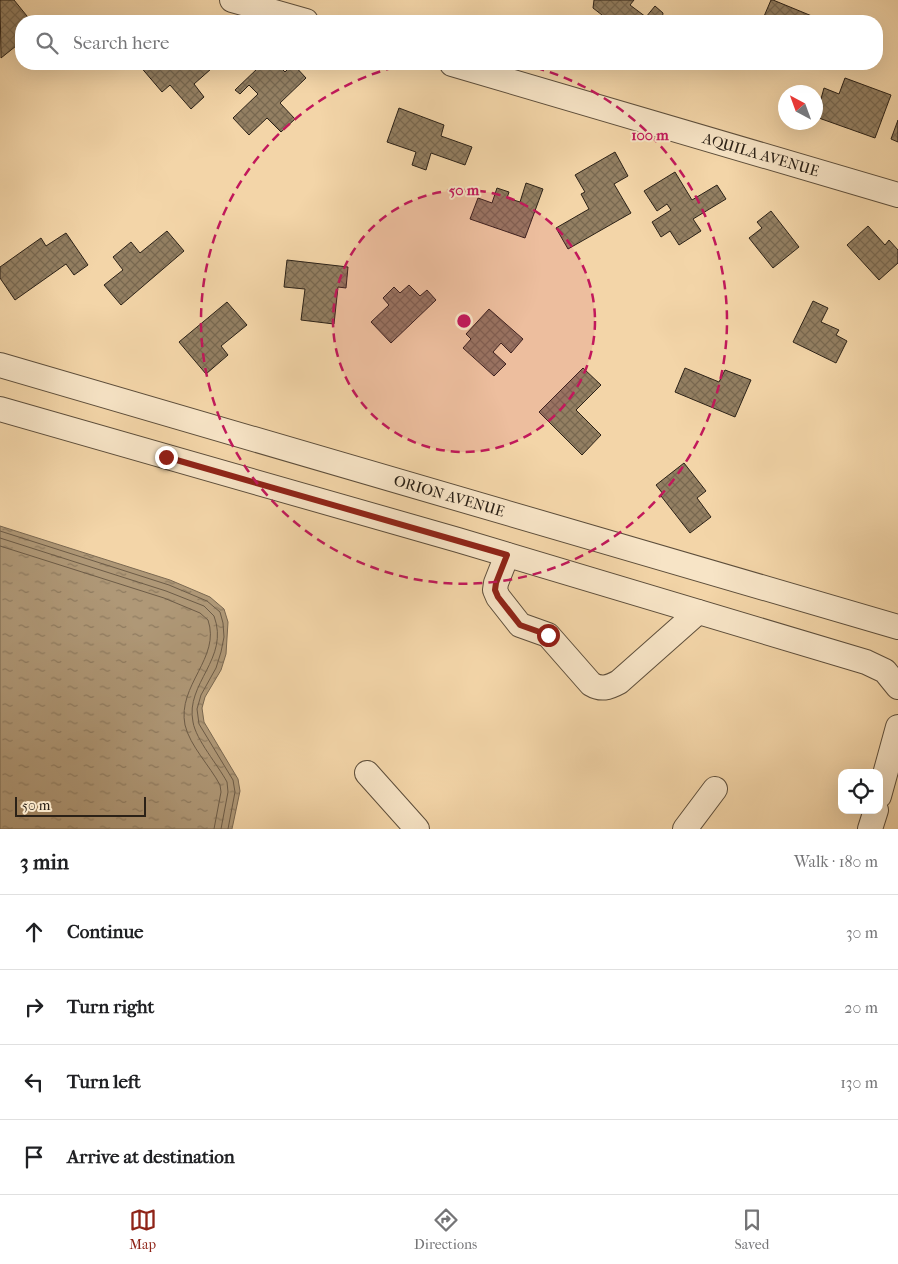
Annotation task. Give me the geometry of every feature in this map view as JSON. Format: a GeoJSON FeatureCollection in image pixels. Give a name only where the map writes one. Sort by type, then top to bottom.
{"type":"FeatureCollection","features":[{"type":"Feature","properties":{"kind":"street"},"geometry":{"type":"LineString","coordinates":[[232,0],[285,15]]}},
{"type":"Feature","properties":{"kind":"street","name":"AQUILA AVENUE"},"geometry":{"type":"LineString","coordinates":[[472,70],[898,195]]}},
{"type":"Feature","properties":{"kind":"street","name":"ORION AVENUE"},"geometry":{"type":"LineString","coordinates":[[0,365],[898,627]]}},
{"type":"Feature","properties":{"kind":"street"},"geometry":{"type":"LineString","coordinates":[[0,409],[507,555],[866,662],[884,672],[898,687]]}},
{"type":"Feature","properties":{"kind":"street"},"geometry":{"type":"LineString","coordinates":[[507,555],[496,583],[495,590],[498,597],[520,625],[548,635],[591,684],[599,688],[611,687],[619,682],[698,612]]}},
{"type":"Feature","properties":{"kind":"street"},"geometry":{"type":"LineString","coordinates":[[883,781],[898,727]]}},
{"type":"Feature","properties":{"kind":"street"},"geometry":{"type":"LineString","coordinates":[[367,773],[417,829]]}},
{"type":"Feature","properties":{"kind":"street"},"geometry":{"type":"LineString","coordinates":[[684,829],[715,790]]}},
{"type":"Feature","properties":{"kind":"street"},"geometry":{"type":"LineString","coordinates":[[870,829],[875,814]]}},
{"type":"Feature","properties":{"kind":"water"},"geometry":{"type":"Polygon","coordinates":[[[0,526],[170,580],[210,597],[224,609],[228,622],[226,654],[221,670],[205,697],[202,708],[204,722],[238,779],[240,791],[232,829],[0,829],[0,526]]]}},
{"type":"Feature","properties":{"kind":"building"},"geometry":{"type":"Polygon","coordinates":[[[0,0],[14,0],[26,15],[15,15],[15,47],[1,58],[0,0]]]}},
{"type":"Feature","properties":{"kind":"building"},"geometry":{"type":"Polygon","coordinates":[[[594,0],[634,0],[630,5],[643,15],[602,15],[593,8],[594,0]]]}},
{"type":"Feature","properties":{"kind":"building"},"geometry":{"type":"Polygon","coordinates":[[[771,0],[773,0],[809,15],[765,15],[771,0]]]}},
{"type":"Feature","properties":{"kind":"building"},"geometry":{"type":"Polygon","coordinates":[[[655,6],[663,15],[648,15],[655,6]]]}},
{"type":"Feature","properties":{"kind":"building"},"geometry":{"type":"Polygon","coordinates":[[[143,70],[210,70],[194,84],[204,97],[191,109],[170,85],[162,92],[143,70]]]}},
{"type":"Feature","properties":{"kind":"building"},"geometry":{"type":"Polygon","coordinates":[[[256,70],[283,70],[285,72],[287,70],[299,70],[306,78],[280,103],[295,119],[281,132],[267,118],[249,135],[233,118],[258,94],[249,85],[240,94],[235,90],[256,70]]]}},
{"type":"Feature","properties":{"kind":"building"},"geometry":{"type":"Polygon","coordinates":[[[845,78],[891,95],[875,138],[823,119],[824,88],[839,94],[845,78]]]}},
{"type":"Feature","properties":{"kind":"building"},"geometry":{"type":"Polygon","coordinates":[[[399,108],[444,125],[441,136],[472,147],[465,165],[431,153],[426,170],[412,165],[416,152],[387,142],[399,108]]]}},
{"type":"Feature","properties":{"kind":"building"},"geometry":{"type":"Polygon","coordinates":[[[898,120],[898,142],[891,139],[898,120]]]}},
{"type":"Feature","properties":{"kind":"building"},"geometry":{"type":"Polygon","coordinates":[[[615,152],[628,176],[614,184],[631,213],[568,249],[556,228],[589,209],[581,194],[585,192],[575,175],[615,152]]]}},
{"type":"Feature","properties":{"kind":"building"},"geometry":{"type":"Polygon","coordinates":[[[675,172],[692,200],[717,185],[726,199],[693,219],[701,231],[679,245],[670,231],[661,237],[652,222],[671,210],[667,204],[657,211],[644,191],[675,172]]]}},
{"type":"Feature","properties":{"kind":"building"},"geometry":{"type":"Polygon","coordinates":[[[526,183],[543,189],[525,238],[470,219],[478,198],[492,203],[497,188],[509,192],[507,198],[520,202],[526,183]]]}},
{"type":"Feature","properties":{"kind":"building"},"geometry":{"type":"Polygon","coordinates":[[[771,211],[799,247],[773,268],[749,238],[762,228],[757,222],[771,211]]]}},
{"type":"Feature","properties":{"kind":"building"},"geometry":{"type":"Polygon","coordinates":[[[868,226],[885,245],[889,240],[898,250],[898,263],[879,280],[847,245],[868,226]]]}},
{"type":"Feature","properties":{"kind":"building"},"geometry":{"type":"Polygon","coordinates":[[[167,231],[184,251],[121,305],[104,285],[123,270],[113,257],[131,242],[140,253],[167,231]]]}},
{"type":"Feature","properties":{"kind":"building"},"geometry":{"type":"Polygon","coordinates":[[[66,233],[88,265],[74,275],[66,264],[15,300],[0,278],[0,267],[41,238],[46,246],[66,233]]]}},
{"type":"Feature","properties":{"kind":"building"},"geometry":{"type":"Polygon","coordinates":[[[287,260],[348,267],[346,288],[338,287],[334,324],[301,320],[305,289],[284,287],[287,260]]]}},
{"type":"Feature","properties":{"kind":"building"},"geometry":{"type":"Polygon","coordinates":[[[409,285],[420,296],[427,290],[436,300],[391,343],[371,322],[389,305],[383,298],[394,287],[400,293],[409,285]]]}},
{"type":"Feature","properties":{"kind":"building"},"geometry":{"type":"Polygon","coordinates":[[[813,301],[828,308],[821,322],[839,330],[836,335],[847,341],[836,363],[793,342],[813,301]]]}},
{"type":"Feature","properties":{"kind":"building"},"geometry":{"type":"Polygon","coordinates":[[[227,302],[247,325],[221,346],[228,355],[206,374],[179,342],[227,302]]]}},
{"type":"Feature","properties":{"kind":"building"},"geometry":{"type":"Polygon","coordinates":[[[489,309],[523,339],[511,353],[501,343],[493,352],[506,364],[494,376],[463,348],[471,339],[466,334],[489,309]]]}},
{"type":"Feature","properties":{"kind":"building"},"geometry":{"type":"Polygon","coordinates":[[[583,368],[601,385],[576,410],[601,435],[582,455],[539,412],[583,368]]]}},
{"type":"Feature","properties":{"kind":"building"},"geometry":{"type":"Polygon","coordinates":[[[685,368],[719,382],[725,370],[751,380],[735,417],[675,392],[685,368]]]}},
{"type":"Feature","properties":{"kind":"building"},"geometry":{"type":"Polygon","coordinates":[[[684,463],[706,491],[697,498],[711,517],[690,533],[661,496],[663,494],[656,485],[684,463]]]}},
{"type":"Feature","properties":{"kind":"route"},"geometry":{"type":"LineString","coordinates":[[166,457],[507,555],[496,583],[495,590],[498,597],[520,625],[548,635]]}}]}
